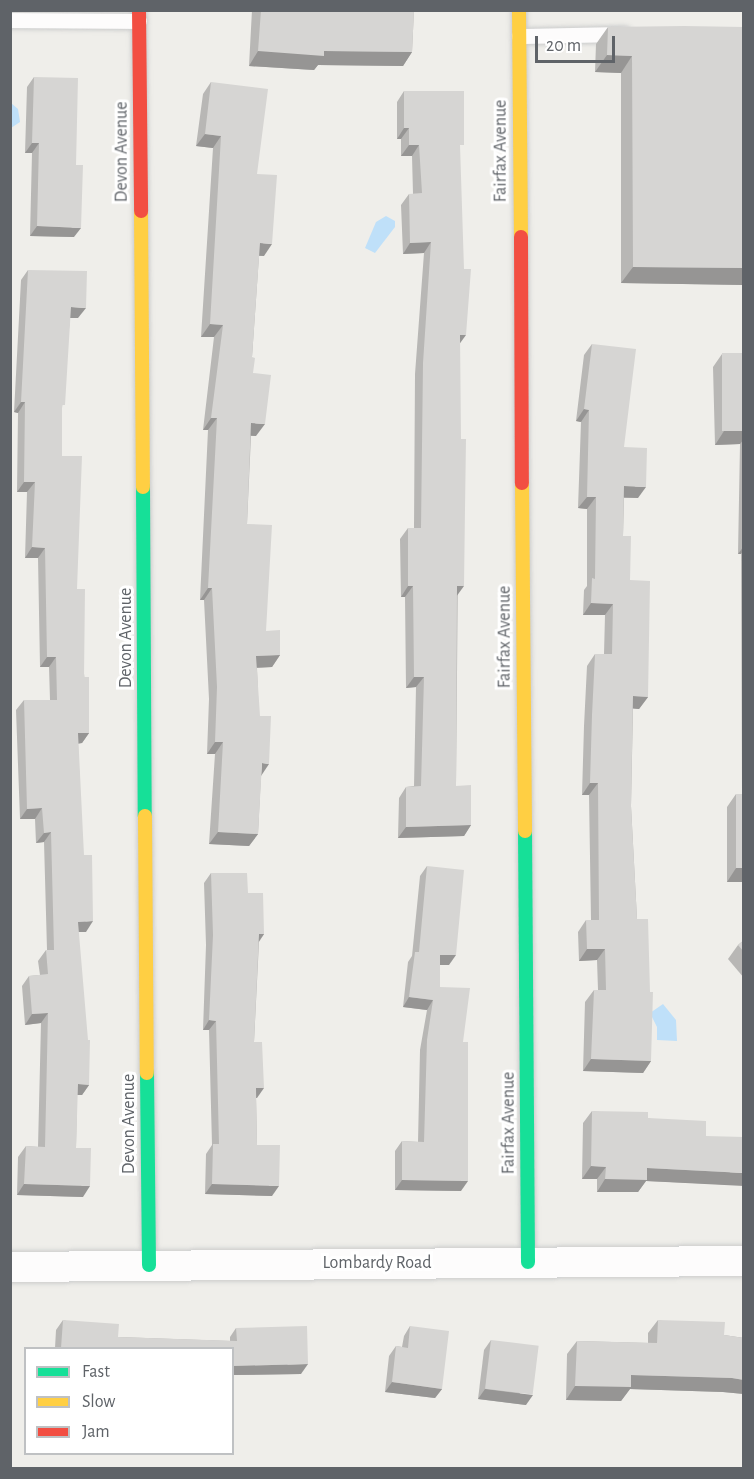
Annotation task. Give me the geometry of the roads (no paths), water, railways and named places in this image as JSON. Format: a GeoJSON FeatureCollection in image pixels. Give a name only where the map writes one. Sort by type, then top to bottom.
{"type":"FeatureCollection","features":[{"type":"Feature","properties":{"kind":"street","name":"Fairfax Avenue"},"geometry":{"type":"LineString","coordinates":[[519,10],[528,1262]]}},
{"type":"Feature","properties":{"kind":"street","name":"Devon Avenue"},"geometry":{"type":"LineString","coordinates":[[139,16],[148,1265]]}},
{"type":"Feature","properties":{"kind":"street","name":"Lombardy Road"},"geometry":{"type":"LineString","coordinates":[[10,1267],[744,1262]]}},
{"type":"Feature","properties":{"kind":"lane"},"geometry":{"type":"LineString","coordinates":[[10,20],[139,16]]}},
{"type":"Feature","properties":{"kind":"lane"},"geometry":{"type":"LineString","coordinates":[[519,36],[636,34]]}},
{"type":"Feature","properties":{"kind":"water"},"geometry":{"type":"Polygon","coordinates":[[[11,103],[18,109],[20,122],[11,128],[11,103]]]}},
{"type":"Feature","properties":{"kind":"water"},"geometry":{"type":"Polygon","coordinates":[[[386,216],[395,221],[395,227],[375,253],[365,248],[376,222],[386,216]]]}},
{"type":"Feature","properties":{"kind":"water"},"geometry":{"type":"Polygon","coordinates":[[[663,1004],[676,1020],[677,1041],[657,1040],[657,1027],[650,1013],[663,1004]]]}}]}
